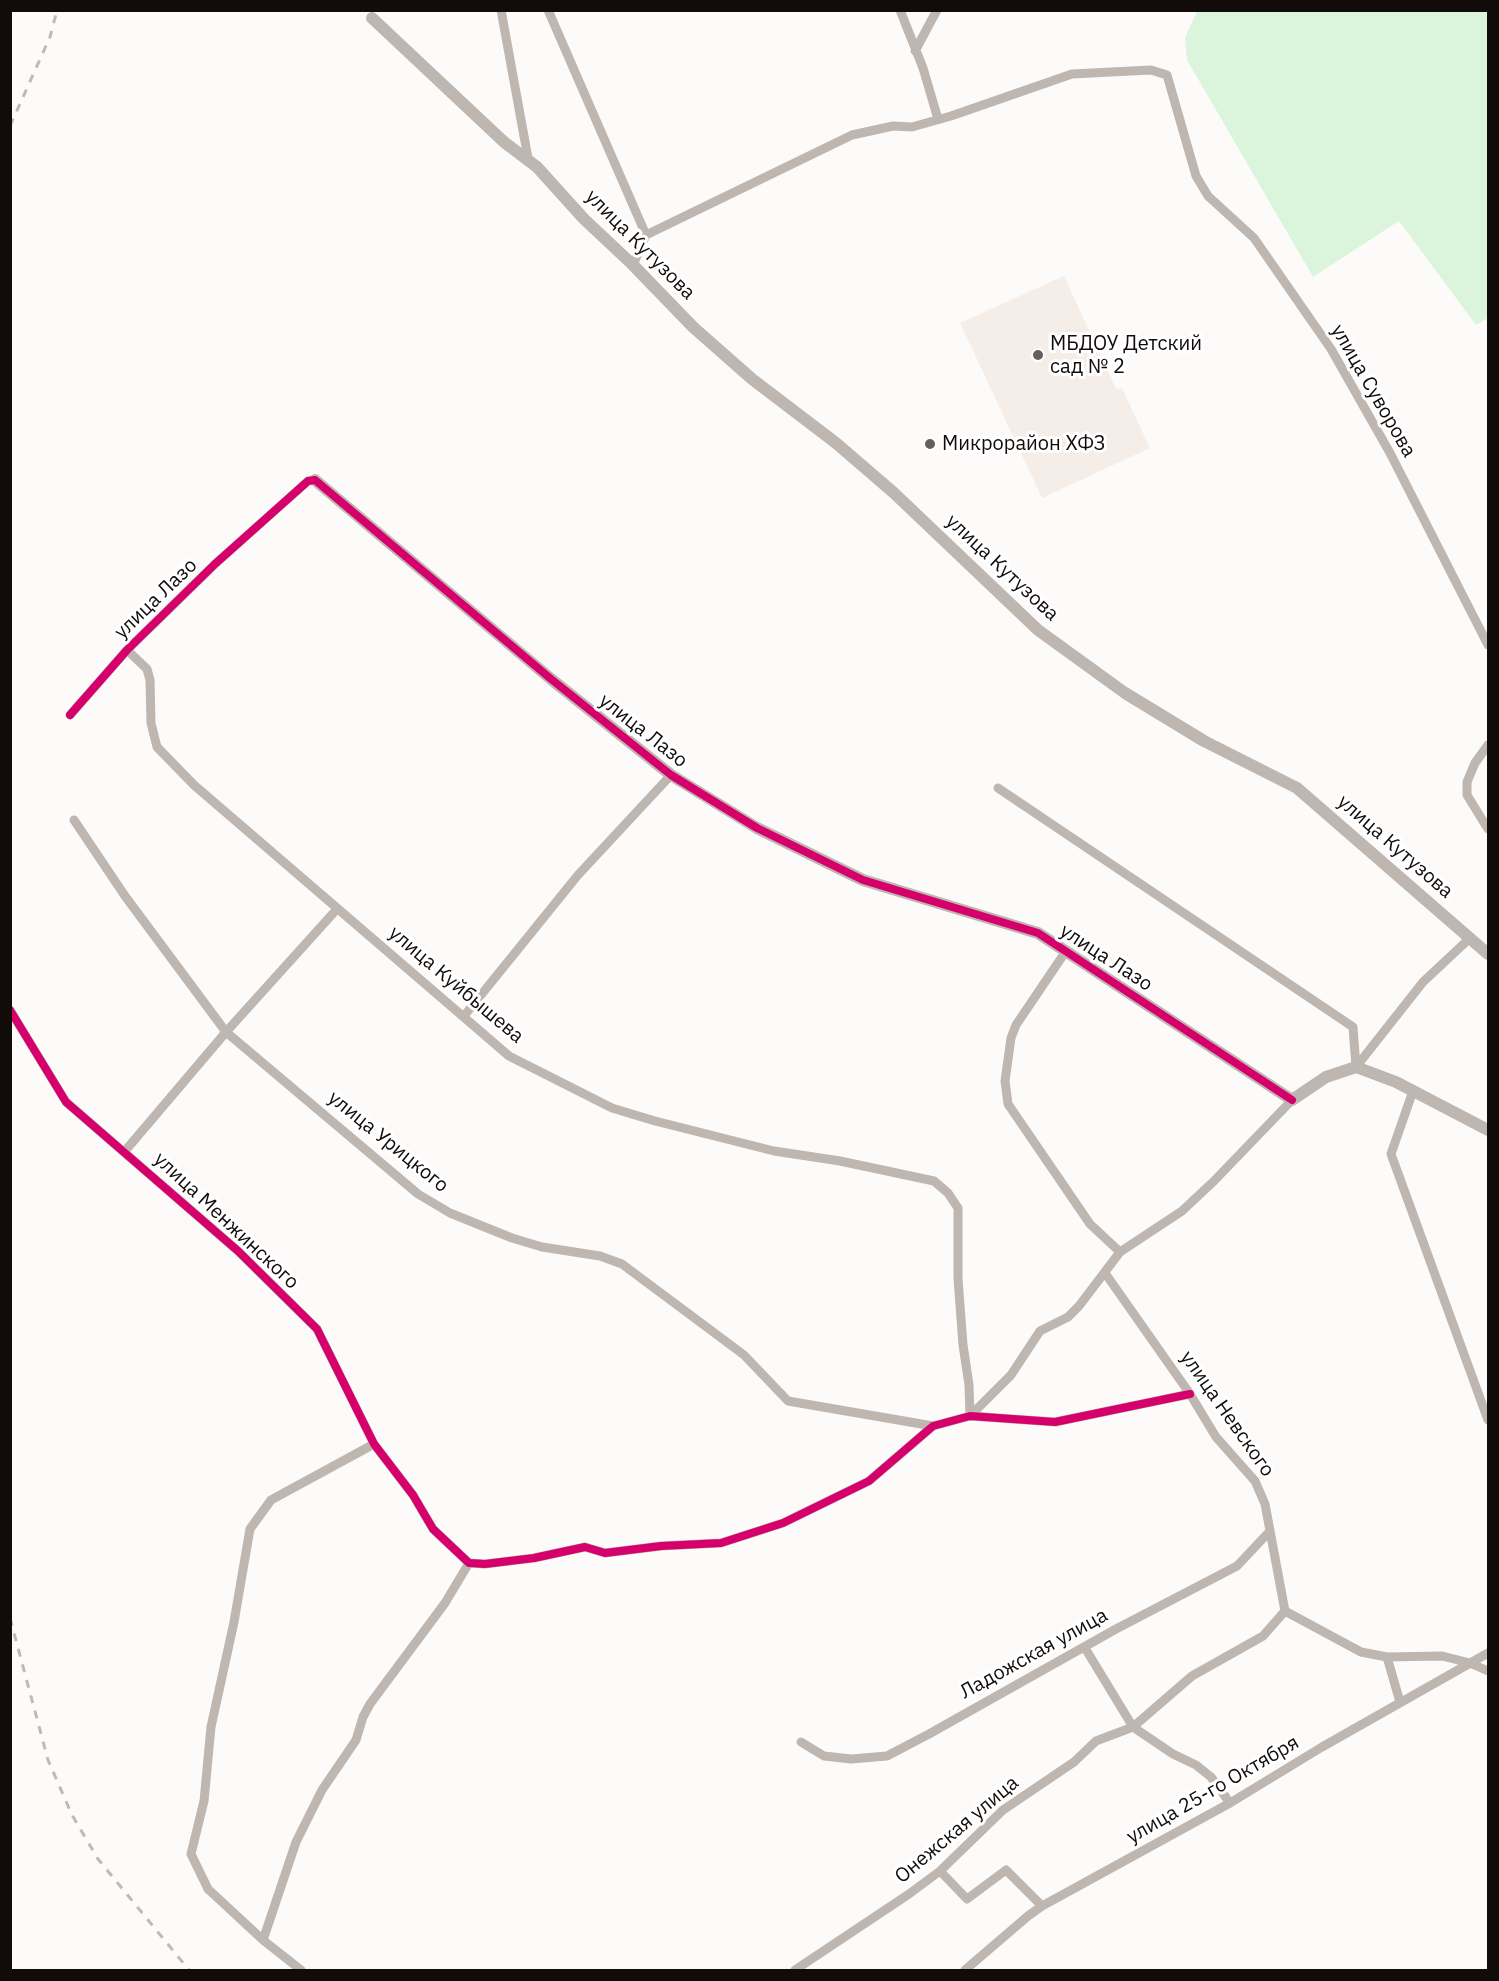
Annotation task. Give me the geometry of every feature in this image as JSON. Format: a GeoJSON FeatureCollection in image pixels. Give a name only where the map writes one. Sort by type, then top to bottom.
{"type":"FeatureCollection","features":[{"type":"Feature","properties":{"kind":"street"},"geometry":{"type":"LineString","coordinates":[[501,10],[528,158]]}},
{"type":"Feature","properties":{"kind":"street"},"geometry":{"type":"LineString","coordinates":[[548,10],[646,235],[633,265]]}},
{"type":"Feature","properties":{"kind":"street"},"geometry":{"type":"LineString","coordinates":[[900,10],[923,68],[938,119]]}},
{"type":"Feature","properties":{"kind":"street"},"geometry":{"type":"LineString","coordinates":[[915,51],[938,10]]}},
{"type":"Feature","properties":{"kind":"street","name":"улица Кутузова"},"geometry":{"type":"LineString","coordinates":[[372,18],[504,142],[528,158],[584,219],[633,265],[693,327],[752,379],[836,443],[894,494],[1038,630],[1135,699],[1204,741],[1298,788],[1488,954]]}},
{"type":"Feature","properties":{"kind":"street","name":"улица Суворова"},"geometry":{"type":"LineString","coordinates":[[646,235],[852,135],[893,126],[912,127],[1072,74],[1160,71],[1167,75],[1196,176],[1208,196],[1254,238],[1331,349],[1390,453],[1488,645]]}},
{"type":"Feature","properties":{"kind":"street","name":"улица Лазо"},"geometry":{"type":"LineString","coordinates":[[70,716],[127,650],[215,564],[308,481],[315,480],[550,679],[671,775],[757,828],[863,880],[1038,933],[1292,1100]]}},
{"type":"Feature","properties":{"kind":"street","name":"улица Куйбышева"},"geometry":{"type":"LineString","coordinates":[[127,650],[147,669],[150,680],[151,723],[157,747],[194,785],[509,1056],[612,1108],[655,1121],[774,1151],[840,1161],[934,1180],[948,1193],[958,1208],[958,1280],[970,1416]]}},
{"type":"Feature","properties":{"kind":"street"},"geometry":{"type":"LineString","coordinates":[[1488,745],[1475,763],[1467,782],[1467,795],[1488,829]]}},
{"type":"Feature","properties":{"kind":"street"},"geometry":{"type":"LineString","coordinates":[[464,1016],[578,875],[671,775]]}},
{"type":"Feature","properties":{"kind":"street"},"geometry":{"type":"LineString","coordinates":[[998,788],[1353,1027],[1356,1067]]}},
{"type":"Feature","properties":{"kind":"street","name":"улица Урицкого"},"geometry":{"type":"LineString","coordinates":[[74,820],[125,896],[226,1032],[418,1194],[450,1214],[532,1244],[600,1256],[622,1264],[744,1355],[788,1401],[933,1426]]}},
{"type":"Feature","properties":{"kind":"street"},"geometry":{"type":"LineString","coordinates":[[125,1151],[226,1032],[337,909]]}},
{"type":"Feature","properties":{"kind":"street"},"geometry":{"type":"LineString","coordinates":[[970,1416],[1011,1375],[1040,1331],[1068,1317],[1106,1273],[1120,1252],[1182,1211],[1292,1100],[1326,1077],[1356,1067],[1423,982],[1470,938]]}},
{"type":"Feature","properties":{"kind":"street"},"geometry":{"type":"LineString","coordinates":[[1066,951],[1029,1005],[1014,1032],[1005,1081],[1008,1104],[1090,1224],[1120,1252]]}},
{"type":"Feature","properties":{"kind":"street","name":"улица Менжинского"},"geometry":{"type":"LineString","coordinates":[[10,1010],[66,1101],[238,1251],[317,1329],[374,1444],[413,1495],[434,1529],[469,1563]]}},
{"type":"Feature","properties":{"kind":"street"},"geometry":{"type":"LineString","coordinates":[[1356,1067],[1413,1091],[1488,1130]]}},
{"type":"Feature","properties":{"kind":"street"},"geometry":{"type":"LineString","coordinates":[[1413,1091],[1391,1154],[1488,1420]]}},
{"type":"Feature","properties":{"kind":"street","name":"улица Невского"},"geometry":{"type":"LineString","coordinates":[[1106,1273],[1190,1394],[1216,1437],[1255,1481],[1265,1504],[1285,1611]]}},
{"type":"Feature","properties":{"kind":"street"},"geometry":{"type":"LineString","coordinates":[[263,1940],[297,1842],[322,1790],[356,1740],[363,1717],[370,1704],[445,1604],[469,1563],[485,1564],[534,1558],[585,1547],[605,1553],[661,1546],[721,1543],[772,1527],[869,1481],[933,1426],[970,1416],[1055,1422],[1190,1394]]}},
{"type":"Feature","properties":{"kind":"street"},"geometry":{"type":"LineString","coordinates":[[301,1971],[263,1940],[208,1888],[191,1854],[204,1801],[211,1727],[234,1622],[250,1529],[271,1500],[374,1444]]}},
{"type":"Feature","properties":{"kind":"street","name":"Ладожская улица"},"geometry":{"type":"LineString","coordinates":[[801,1742],[824,1756],[851,1759],[887,1756],[1116,1629],[1237,1566],[1270,1531]]}},
{"type":"Feature","properties":{"kind":"street"},"geometry":{"type":"LineString","coordinates":[[1285,1611],[1360,1652],[1387,1657],[1442,1656],[1488,1671]]}},
{"type":"Feature","properties":{"kind":"street","name":"Онежская улица"},"geometry":{"type":"LineString","coordinates":[[797,1970],[940,1871],[1004,1810],[1074,1762],[1096,1741],[1133,1727],[1192,1676],[1263,1636],[1285,1611]]}},
{"type":"Feature","properties":{"kind":"street"},"geometry":{"type":"LineString","coordinates":[[1084,1648],[1133,1727],[1173,1754],[1196,1765],[1211,1777],[1230,1803]]}},
{"type":"Feature","properties":{"kind":"street","name":"улица 25-го Октября"},"geometry":{"type":"LineString","coordinates":[[965,1971],[1042,1906],[1230,1803],[1400,1702],[1488,1653]]}},
{"type":"Feature","properties":{"kind":"street"},"geometry":{"type":"LineString","coordinates":[[1387,1657],[1400,1702]]}},
{"type":"Feature","properties":{"kind":"street"},"geometry":{"type":"LineString","coordinates":[[940,1871],[968,1899],[1006,1870],[1042,1906]]}},
{"type":"Feature","properties":{"kind":"shaded area","name":"МБДОУ Детский сад № 2"},"geometry":{"type":"Polygon","coordinates":[[[1064,276],[1116,389],[1122,388],[1150,448],[1042,498],[960,323],[1064,276]]]}},
{"type":"Feature","properties":{"kind":"green space"},"geometry":{"type":"Polygon","coordinates":[[[1197,11],[1488,11],[1488,318],[1476,325],[1399,221],[1313,277],[1187,60],[1185,38],[1197,11]]]}},
{"type":"Feature","properties":{"kind":"railway"},"geometry":{"type":"LineString","coordinates":[[10,126],[50,37],[57,10]]}},
{"type":"Feature","properties":{"kind":"railway"},"geometry":{"type":"LineString","coordinates":[[10,1618],[48,1760],[72,1815],[98,1859],[189,1970]]}},
{"type":"Feature","properties":{"kind":"cycle path"},"geometry":{"type":"LineString","coordinates":[[70,715],[127,650],[215,564],[308,481],[315,480],[551,679],[671,775],[757,828],[863,880],[1038,933],[1292,1100]]}},
{"type":"Feature","properties":{"kind":"cycle path"},"geometry":{"type":"LineString","coordinates":[[10,1010],[66,1102],[238,1251],[317,1329],[374,1444],[413,1495],[433,1529],[469,1563],[485,1564],[534,1558],[585,1547],[605,1553],[661,1546],[721,1543],[783,1523],[869,1481],[933,1426],[970,1416],[1055,1422],[1190,1394]]}},
{"type":"Feature","properties":{"kind":"place","name":"МБДОУ Детский сад № 2"},"geometry":{"type":"Point","coordinates":[1038,355]}},
{"type":"Feature","properties":{"kind":"place","name":"Микрорайон ХФЗ"},"geometry":{"type":"Point","coordinates":[930,444]}}]}
